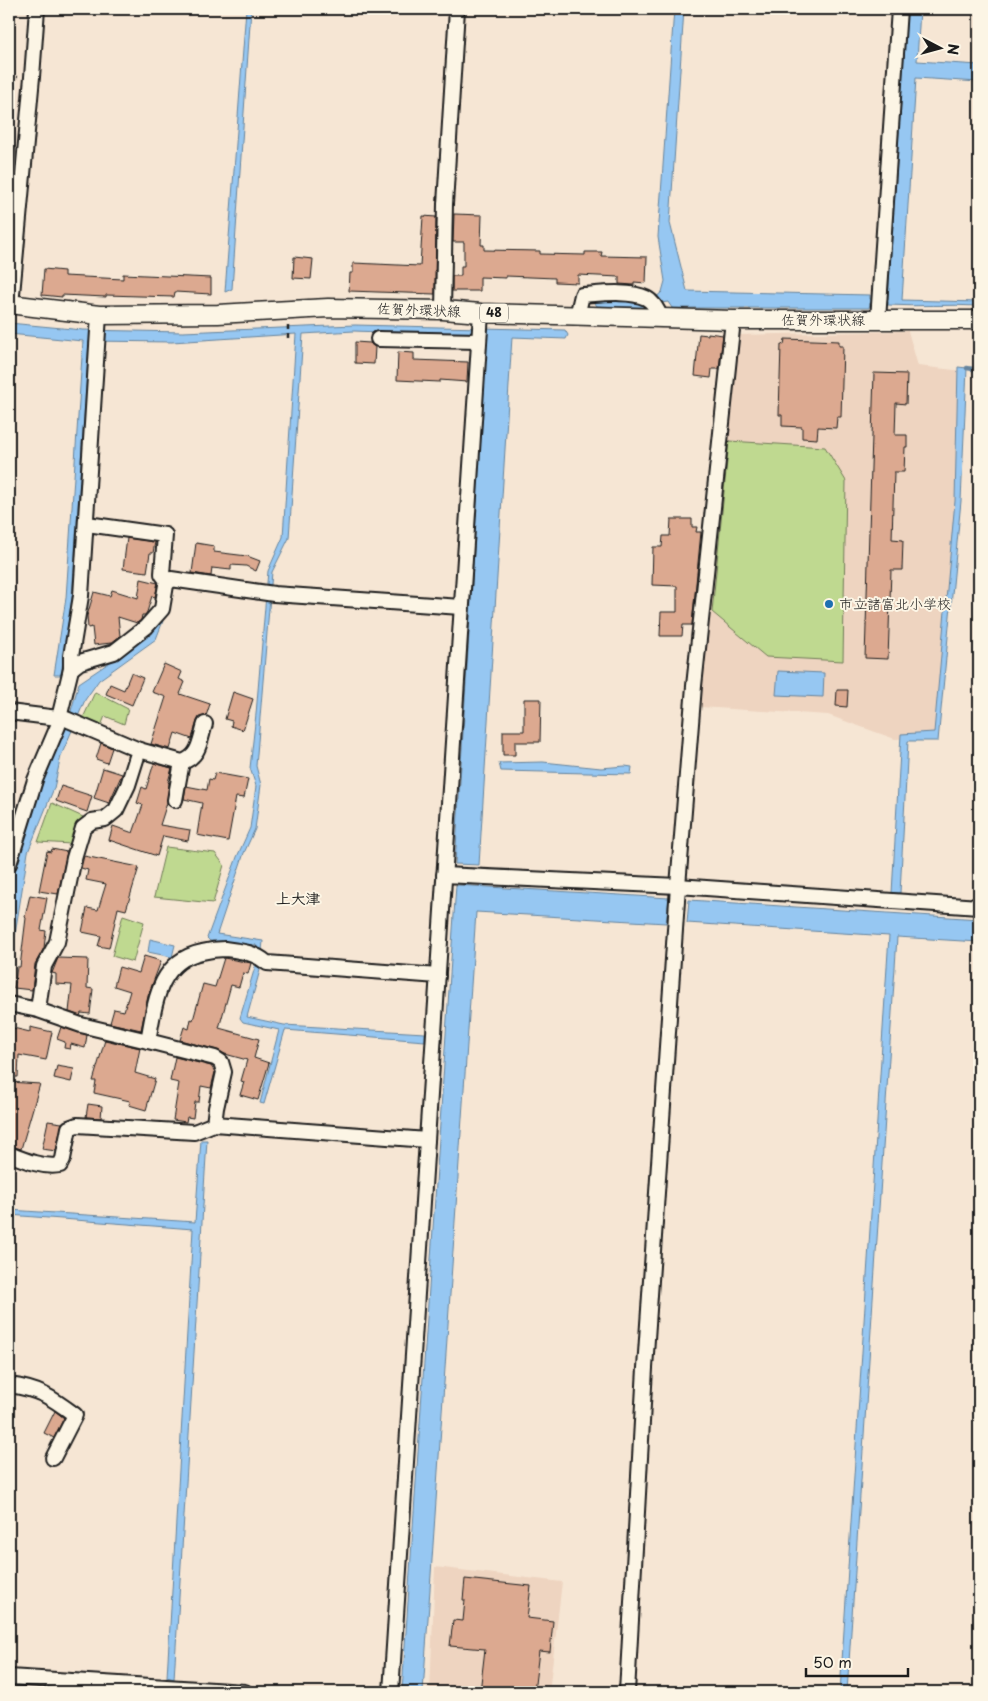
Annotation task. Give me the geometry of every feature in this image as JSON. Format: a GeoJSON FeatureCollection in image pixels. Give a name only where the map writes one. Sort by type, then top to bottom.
{"type":"FeatureCollection","features":[{"type":"Feature","properties":{"kind":"main road","name":"佐賀外環状線"},"geometry":{"type":"LineString","coordinates":[[10,304],[99,322],[328,308],[443,310],[479,330],[654,307],[733,320],[879,307],[979,320]]}},
{"type":"Feature","properties":{"kind":"street"},"geometry":{"type":"LineString","coordinates":[[10,304],[32,87],[37,9]]}},
{"type":"Feature","properties":{"kind":"street"},"geometry":{"type":"LineString","coordinates":[[443,310],[445,204],[458,9]]}},
{"type":"Feature","properties":{"kind":"street"},"geometry":{"type":"LineString","coordinates":[[879,307],[899,9]]}},
{"type":"Feature","properties":{"kind":"street"},"geometry":{"type":"LineString","coordinates":[[627,1692],[645,1378],[678,886],[694,686],[724,430],[733,320]]}},
{"type":"Feature","properties":{"kind":"street"},"geometry":{"type":"LineString","coordinates":[[68,720],[71,656],[81,596],[87,524],[99,322]]}},
{"type":"Feature","properties":{"kind":"street"},"geometry":{"type":"LineString","coordinates":[[378,339],[479,330],[391,1692]]}},
{"type":"Feature","properties":{"kind":"street"},"geometry":{"type":"LineString","coordinates":[[87,524],[165,535],[162,574],[168,582]]}},
{"type":"Feature","properties":{"kind":"street"},"geometry":{"type":"LineString","coordinates":[[71,669],[80,662],[114,652],[146,627],[162,609],[166,585],[172,579],[268,593],[461,606]]}},
{"type":"Feature","properties":{"kind":"street"},"geometry":{"type":"LineString","coordinates":[[9,712],[68,720],[139,750],[182,762],[196,754],[205,724]]}},
{"type":"Feature","properties":{"kind":"street"},"geometry":{"type":"LineString","coordinates":[[9,864],[35,780],[58,726],[68,720]]}},
{"type":"Feature","properties":{"kind":"street"},"geometry":{"type":"LineString","coordinates":[[38,1010],[44,966],[57,942],[74,858],[84,828],[92,821],[105,819],[116,810],[128,785],[139,750]]}},
{"type":"Feature","properties":{"kind":"street"},"geometry":{"type":"LineString","coordinates":[[175,800],[182,762]]}},
{"type":"Feature","properties":{"kind":"street"},"geometry":{"type":"LineString","coordinates":[[444,875],[678,886],[979,907]]}},
{"type":"Feature","properties":{"kind":"street"},"geometry":{"type":"LineString","coordinates":[[148,1041],[156,1001],[165,978],[176,962],[194,953],[216,949],[258,956],[267,964],[438,976]]}},
{"type":"Feature","properties":{"kind":"street"},"geometry":{"type":"LineString","coordinates":[[9,1004],[38,1010],[81,1025],[215,1058],[221,1062],[224,1072],[214,1124]]}},
{"type":"Feature","properties":{"kind":"street"},"geometry":{"type":"LineString","coordinates":[[9,1154],[29,1162],[53,1166],[60,1165],[64,1159],[70,1128],[77,1125],[194,1132],[214,1124],[427,1140]]}},
{"type":"Feature","properties":{"kind":"street"},"geometry":{"type":"LineString","coordinates":[[9,1385],[26,1387],[52,1397],[75,1414],[53,1458]]}},
{"type":"Feature","properties":{"kind":"street"},"geometry":{"type":"LineString","coordinates":[[9,1677],[245,1692]]}},
{"type":"Feature","properties":{"kind":"path"},"geometry":{"type":"LineString","coordinates":[[288,321],[288,338]]}},
{"type":"Feature","properties":{"kind":"shaded area","name":"市立諸富北小学校"},"geometry":{"type":"Polygon","coordinates":[[[908,331],[918,366],[964,371],[957,501],[936,737],[895,739],[828,715],[700,707],[727,430],[739,335],[908,331]]]}},
{"type":"Feature","properties":{"kind":"shaded area"},"geometry":{"type":"Polygon","coordinates":[[[435,1567],[562,1582],[549,1692],[430,1692],[435,1567]]]}},
{"type":"Feature","properties":{"kind":"green space"},"geometry":{"type":"Polygon","coordinates":[[[729,441],[825,447],[846,481],[843,661],[766,657],[712,612],[729,441]]]}},
{"type":"Feature","properties":{"kind":"green space"},"geometry":{"type":"Polygon","coordinates":[[[95,692],[128,709],[124,724],[105,716],[101,726],[83,718],[95,692]]]}},
{"type":"Feature","properties":{"kind":"green space"},"geometry":{"type":"Polygon","coordinates":[[[52,803],[83,817],[71,844],[38,842],[52,803]]]}},
{"type":"Feature","properties":{"kind":"green space"},"geometry":{"type":"Polygon","coordinates":[[[166,847],[215,853],[224,865],[213,903],[154,897],[166,847]]]}},
{"type":"Feature","properties":{"kind":"green space"},"geometry":{"type":"Polygon","coordinates":[[[123,915],[144,922],[133,962],[112,956],[123,915]]]}},
{"type":"Feature","properties":{"kind":"water"},"geometry":{"type":"Polygon","coordinates":[[[246,9],[251,9],[232,289],[225,292],[246,9]]]}},
{"type":"Feature","properties":{"kind":"water"},"geometry":{"type":"Polygon","coordinates":[[[674,9],[684,9],[670,223],[687,291],[870,295],[870,299],[888,299],[907,9],[920,9],[917,61],[979,65],[979,82],[916,78],[902,300],[979,302],[979,306],[899,306],[888,305],[888,302],[870,303],[869,308],[672,308],[668,302],[642,307],[597,306],[592,299],[654,299],[662,292],[665,281],[658,237],[674,9]]]}},
{"type":"Feature","properties":{"kind":"water"},"geometry":{"type":"Polygon","coordinates":[[[9,323],[83,330],[183,332],[355,325],[565,330],[568,335],[566,339],[512,337],[479,865],[455,864],[487,336],[354,331],[303,334],[289,538],[272,572],[256,766],[261,785],[255,829],[244,853],[217,934],[263,941],[260,970],[247,1017],[284,1025],[425,1033],[425,1041],[285,1030],[264,1104],[260,1103],[279,1030],[243,1022],[240,1018],[255,967],[256,945],[210,941],[207,938],[237,857],[250,828],[256,786],[250,768],[268,571],[283,537],[296,334],[172,342],[89,341],[72,597],[61,675],[54,675],[66,598],[83,341],[9,334],[9,323]]]}},
{"type":"Feature","properties":{"kind":"water"},"geometry":{"type":"Polygon","coordinates":[[[958,367],[967,368],[961,501],[938,741],[908,741],[900,893],[892,893],[901,734],[934,732],[955,501],[958,367]]]}},
{"type":"Feature","properties":{"kind":"water"},"geometry":{"type":"Polygon","coordinates":[[[160,620],[163,621],[156,639],[99,680],[85,700],[61,756],[54,788],[28,852],[9,972],[10,882],[40,783],[67,725],[79,683],[152,634],[160,620]]]}},
{"type":"Feature","properties":{"kind":"water"},"geometry":{"type":"Polygon","coordinates":[[[778,671],[824,673],[823,697],[776,695],[778,671]]]}},
{"type":"Feature","properties":{"kind":"water"},"geometry":{"type":"Polygon","coordinates":[[[543,762],[601,768],[632,767],[631,774],[501,771],[499,763],[543,762]]]}},
{"type":"Feature","properties":{"kind":"water"},"geometry":{"type":"Polygon","coordinates":[[[456,885],[669,898],[666,923],[476,912],[423,1692],[402,1691],[456,885]]]}},
{"type":"Feature","properties":{"kind":"water"},"geometry":{"type":"Polygon","coordinates":[[[689,900],[979,919],[979,942],[897,937],[847,1692],[840,1692],[889,936],[687,923],[689,900]]]}},
{"type":"Feature","properties":{"kind":"water"},"geometry":{"type":"Polygon","coordinates":[[[150,939],[175,945],[172,957],[148,952],[150,939]]]}},
{"type":"Feature","properties":{"kind":"water"},"geometry":{"type":"Polygon","coordinates":[[[201,1140],[207,1140],[174,1679],[167,1677],[193,1229],[9,1215],[9,1210],[195,1222],[201,1140]]]}},
{"type":"Feature","properties":{"kind":"building"},"geometry":{"type":"Polygon","coordinates":[[[454,214],[482,215],[481,245],[484,245],[484,250],[540,251],[540,254],[585,255],[585,252],[602,252],[601,256],[647,257],[646,283],[634,282],[634,285],[619,284],[619,277],[578,275],[578,283],[555,282],[555,278],[480,277],[480,291],[452,291],[452,276],[461,276],[461,266],[464,266],[464,242],[453,242],[454,214]]]}},
{"type":"Feature","properties":{"kind":"building"},"geometry":{"type":"Polygon","coordinates":[[[423,216],[436,217],[435,294],[349,291],[350,273],[353,273],[353,263],[420,266],[423,216]]]}},
{"type":"Feature","properties":{"kind":"building"},"geometry":{"type":"Polygon","coordinates":[[[294,257],[313,259],[311,279],[293,278],[294,257]]]}},
{"type":"Feature","properties":{"kind":"building"},"geometry":{"type":"Polygon","coordinates":[[[44,269],[64,271],[64,276],[123,279],[123,274],[211,278],[211,294],[175,292],[174,297],[62,295],[62,297],[42,295],[44,269]]]}},
{"type":"Feature","properties":{"kind":"building"},"geometry":{"type":"Polygon","coordinates":[[[708,333],[723,335],[719,369],[712,369],[711,378],[695,376],[699,334],[708,335],[708,333]]]}},
{"type":"Feature","properties":{"kind":"building"},"geometry":{"type":"Polygon","coordinates":[[[785,339],[839,341],[839,346],[843,346],[841,417],[837,417],[836,428],[818,427],[817,439],[802,438],[802,427],[782,426],[782,415],[779,415],[781,344],[784,345],[785,339]]]}},
{"type":"Feature","properties":{"kind":"building"},"geometry":{"type":"Polygon","coordinates":[[[355,342],[370,343],[375,347],[374,364],[355,363],[355,342]]]}},
{"type":"Feature","properties":{"kind":"building"},"geometry":{"type":"Polygon","coordinates":[[[398,352],[414,353],[414,360],[468,362],[467,382],[397,380],[398,352]]]}},
{"type":"Feature","properties":{"kind":"building"},"geometry":{"type":"Polygon","coordinates":[[[874,373],[907,374],[906,404],[896,403],[895,435],[907,435],[907,447],[905,447],[904,472],[894,472],[892,539],[903,540],[902,570],[891,570],[888,659],[865,658],[874,373]]]}},
{"type":"Feature","properties":{"kind":"building"},"geometry":{"type":"Polygon","coordinates":[[[671,519],[692,519],[692,527],[697,527],[696,532],[701,532],[692,625],[683,625],[682,636],[660,636],[661,612],[677,612],[677,586],[652,585],[653,547],[662,547],[663,536],[670,536],[671,519]]]}},
{"type":"Feature","properties":{"kind":"building"},"geometry":{"type":"Polygon","coordinates":[[[127,538],[155,542],[153,553],[150,553],[147,572],[123,569],[127,538]]]}},
{"type":"Feature","properties":{"kind":"building"},"geometry":{"type":"Polygon","coordinates":[[[196,543],[214,546],[214,552],[247,556],[260,561],[256,571],[246,566],[231,565],[231,570],[212,568],[211,576],[192,573],[196,543]]]}},
{"type":"Feature","properties":{"kind":"building"},"geometry":{"type":"Polygon","coordinates":[[[141,579],[158,583],[155,597],[152,596],[145,615],[142,615],[141,620],[137,623],[118,617],[120,636],[111,643],[94,645],[92,627],[88,628],[87,616],[94,592],[110,596],[112,590],[138,598],[141,579]]]}},
{"type":"Feature","properties":{"kind":"building"},"geometry":{"type":"Polygon","coordinates":[[[164,664],[182,672],[179,679],[185,682],[180,694],[210,704],[206,716],[199,717],[192,739],[175,733],[170,749],[151,744],[166,697],[152,692],[164,664]]]}},
{"type":"Feature","properties":{"kind":"building"},"geometry":{"type":"Polygon","coordinates":[[[131,673],[143,678],[132,705],[106,694],[110,684],[124,690],[131,673]]]}},
{"type":"Feature","properties":{"kind":"building"},"geometry":{"type":"Polygon","coordinates":[[[837,690],[848,690],[847,707],[836,706],[837,690]]]}},
{"type":"Feature","properties":{"kind":"building"},"geometry":{"type":"Polygon","coordinates":[[[233,692],[253,699],[243,730],[231,726],[232,721],[225,719],[233,692]]]}},
{"type":"Feature","properties":{"kind":"building"},"geometry":{"type":"Polygon","coordinates":[[[524,699],[541,699],[540,742],[515,742],[515,755],[503,755],[503,731],[524,731],[524,699]]]}},
{"type":"Feature","properties":{"kind":"building"},"geometry":{"type":"Polygon","coordinates":[[[101,743],[112,748],[107,763],[96,759],[101,743]]]}},
{"type":"Feature","properties":{"kind":"building"},"geometry":{"type":"Polygon","coordinates":[[[154,763],[172,768],[168,782],[167,803],[160,825],[190,830],[188,841],[163,836],[157,856],[109,840],[113,826],[133,833],[143,805],[137,803],[142,787],[146,789],[154,763]]]}},
{"type":"Feature","properties":{"kind":"building"},"geometry":{"type":"Polygon","coordinates":[[[103,768],[122,774],[109,803],[94,798],[103,768]]]}},
{"type":"Feature","properties":{"kind":"building"},"geometry":{"type":"Polygon","coordinates":[[[215,773],[248,779],[244,798],[236,797],[228,841],[197,835],[202,803],[184,799],[186,786],[207,790],[209,779],[213,780],[215,773]]]}},
{"type":"Feature","properties":{"kind":"building"},"geometry":{"type":"Polygon","coordinates":[[[61,786],[92,796],[87,812],[56,801],[61,786]]]}},
{"type":"Feature","properties":{"kind":"building"},"geometry":{"type":"Polygon","coordinates":[[[52,849],[67,852],[58,894],[39,891],[47,851],[51,852],[52,849]]]}},
{"type":"Feature","properties":{"kind":"building"},"geometry":{"type":"Polygon","coordinates":[[[84,856],[139,867],[126,910],[118,908],[109,948],[98,946],[101,936],[82,932],[87,908],[98,910],[106,884],[86,880],[88,870],[81,868],[84,856]]]}},
{"type":"Feature","properties":{"kind":"building"},"geometry":{"type":"Polygon","coordinates":[[[30,895],[47,898],[41,930],[46,931],[44,948],[35,964],[32,990],[14,988],[17,967],[20,967],[25,917],[30,895]]]}},
{"type":"Feature","properties":{"kind":"building"},"geometry":{"type":"Polygon","coordinates":[[[144,956],[161,961],[148,996],[141,1030],[110,1023],[114,1009],[124,1011],[130,991],[114,986],[119,967],[139,973],[144,956]]]}},
{"type":"Feature","properties":{"kind":"building"},"geometry":{"type":"Polygon","coordinates":[[[58,958],[88,959],[87,988],[93,989],[90,1014],[81,1013],[80,1016],[69,1012],[72,985],[56,984],[56,974],[52,973],[58,958]]]}},
{"type":"Feature","properties":{"kind":"building"},"geometry":{"type":"Polygon","coordinates":[[[224,958],[251,963],[248,974],[243,973],[239,987],[231,985],[219,1028],[259,1039],[254,1058],[269,1063],[258,1100],[240,1095],[244,1082],[241,1081],[247,1060],[180,1040],[184,1027],[189,1029],[191,1019],[193,1020],[203,984],[215,987],[224,958]]]}},
{"type":"Feature","properties":{"kind":"building"},"geometry":{"type":"Polygon","coordinates":[[[9,1027],[30,1032],[30,1027],[52,1032],[46,1060],[19,1055],[18,1077],[9,1077],[9,1027]]]}},
{"type":"Feature","properties":{"kind":"building"},"geometry":{"type":"Polygon","coordinates":[[[61,1027],[87,1035],[85,1048],[71,1044],[70,1049],[64,1048],[65,1042],[57,1039],[61,1027]]]}},
{"type":"Feature","properties":{"kind":"building"},"geometry":{"type":"Polygon","coordinates":[[[105,1040],[140,1048],[135,1073],[155,1079],[146,1110],[129,1105],[130,1101],[94,1093],[96,1081],[93,1081],[105,1040]]]}},
{"type":"Feature","properties":{"kind":"building"},"geometry":{"type":"Polygon","coordinates":[[[175,1057],[211,1066],[215,1072],[211,1088],[201,1086],[199,1102],[195,1102],[193,1118],[187,1117],[186,1122],[173,1120],[179,1083],[170,1081],[175,1057]]]}},
{"type":"Feature","properties":{"kind":"building"},"geometry":{"type":"Polygon","coordinates":[[[57,1066],[74,1069],[71,1082],[54,1078],[57,1066]]]}},
{"type":"Feature","properties":{"kind":"building"},"geometry":{"type":"Polygon","coordinates":[[[9,1082],[40,1084],[21,1149],[9,1145],[9,1082]]]}},
{"type":"Feature","properties":{"kind":"building"},"geometry":{"type":"Polygon","coordinates":[[[88,1104],[102,1106],[101,1118],[86,1117],[88,1104]]]}},
{"type":"Feature","properties":{"kind":"building"},"geometry":{"type":"Polygon","coordinates":[[[48,1121],[62,1123],[56,1151],[42,1149],[48,1121]]]}},
{"type":"Feature","properties":{"kind":"building"},"geometry":{"type":"Polygon","coordinates":[[[55,1411],[64,1418],[54,1438],[44,1433],[55,1411]]]}},
{"type":"Feature","properties":{"kind":"building"},"geometry":{"type":"Polygon","coordinates":[[[465,1579],[531,1586],[527,1618],[553,1621],[550,1652],[539,1651],[534,1692],[480,1692],[485,1649],[450,1646],[453,1620],[463,1621],[465,1579]]]}},
{"type":"Feature","properties":{"kind":"waterway"},"geometry":{"type":"LineString","coordinates":[[967,368],[979,370]]}},
{"type":"Feature","properties":{"kind":"place","name":"市立諸富北小学校"},"geometry":{"type":"Point","coordinates":[829,604]}},
{"type":"Feature","properties":{"kind":"district","name":"上大津"},"geometry":{"type":"Point","coordinates":[298,899]}}]}
